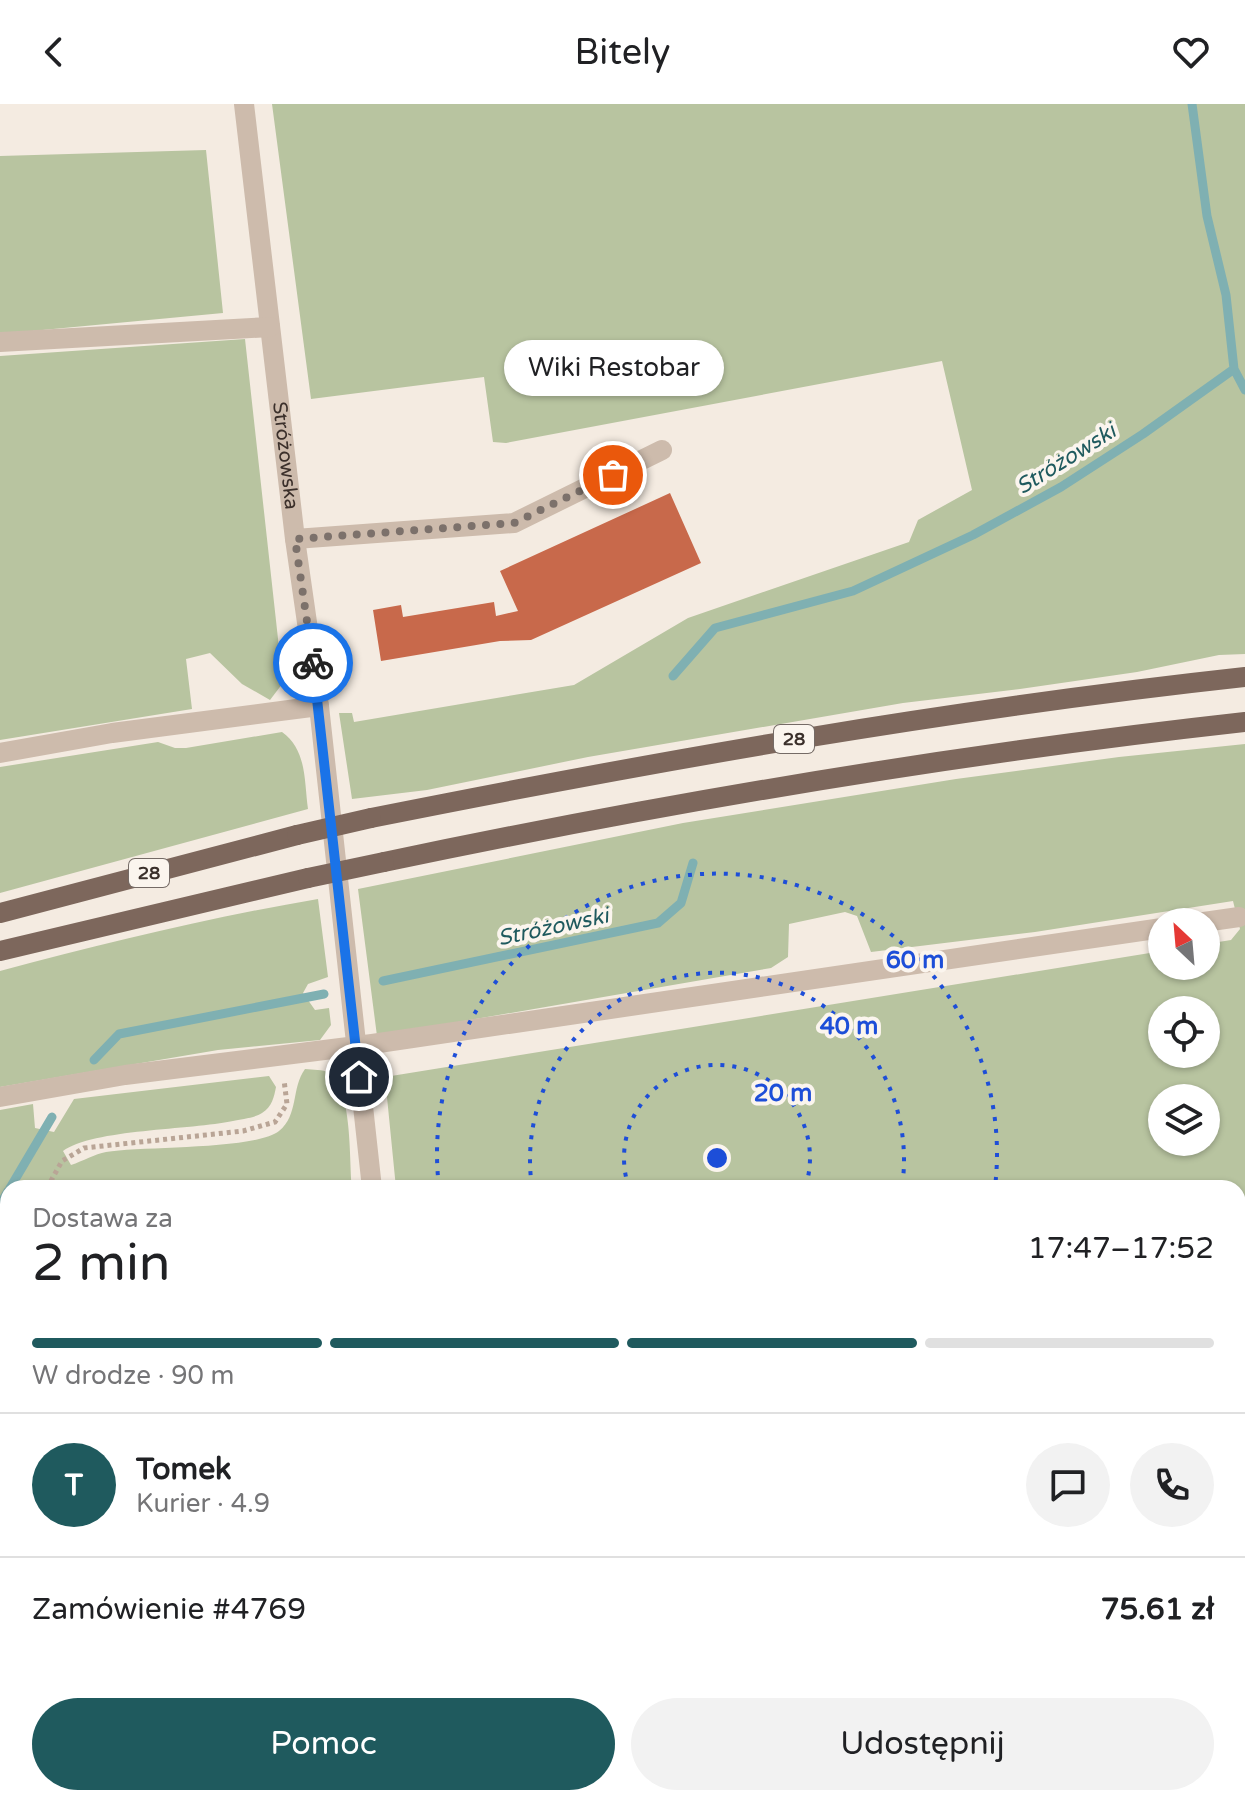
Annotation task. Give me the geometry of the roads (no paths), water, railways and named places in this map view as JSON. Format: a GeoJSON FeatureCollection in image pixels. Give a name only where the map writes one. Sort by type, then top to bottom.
{"type":"FeatureCollection","features":[{"type":"Feature","properties":{"kind":"main road","name":"28"},"geometry":{"type":"LineString","coordinates":[[0,913],[297,835],[596,774],[836,732],[1245,677]]}},
{"type":"Feature","properties":{"kind":"main road","name":"28"},"geometry":{"type":"LineString","coordinates":[[0,951],[308,878],[579,822],[1029,749],[1238,723]]}},
{"type":"Feature","properties":{"kind":"street","name":"Stróżowska"},"geometry":{"type":"LineString","coordinates":[[244,104],[295,539],[319,706],[371,1180]]}},
{"type":"Feature","properties":{"kind":"street"},"geometry":{"type":"LineString","coordinates":[[0,342],[270,327]]}},
{"type":"Feature","properties":{"kind":"street"},"geometry":{"type":"LineString","coordinates":[[295,539],[514,523],[662,450]]}},
{"type":"Feature","properties":{"kind":"street"},"geometry":{"type":"LineString","coordinates":[[0,753],[112,733],[319,706]]}},
{"type":"Feature","properties":{"kind":"street"},"geometry":{"type":"LineString","coordinates":[[1220,920],[1239,917]]}},
{"type":"Feature","properties":{"kind":"street"},"geometry":{"type":"LineString","coordinates":[[0,1097],[125,1075],[356,1046],[1148,930]]}},
{"type":"Feature","properties":{"kind":"waterway","name":"Stróżowski"},"geometry":{"type":"LineString","coordinates":[[673,676],[715,628],[853,591],[973,535],[1061,487],[1143,434],[1234,369],[1226,295],[1207,216],[1192,104]]}},
{"type":"Feature","properties":{"kind":"waterway"},"geometry":{"type":"LineString","coordinates":[[1234,369],[1245,390]]}},
{"type":"Feature","properties":{"kind":"waterway","name":"Stróżowski"},"geometry":{"type":"LineString","coordinates":[[383,981],[658,923],[681,903],[693,863]]}},
{"type":"Feature","properties":{"kind":"waterway","name":"Stróżowski"},"geometry":{"type":"LineString","coordinates":[[94,1060],[119,1034],[324,994]]}},
{"type":"Feature","properties":{"kind":"waterway","name":"Stróżowski"},"geometry":{"type":"LineString","coordinates":[[15,1180],[52,1117]]}},
{"type":"Feature","properties":{"kind":"place","name":"Wiki Restobar"},"geometry":{"type":"Point","coordinates":[613,475]}}]}
